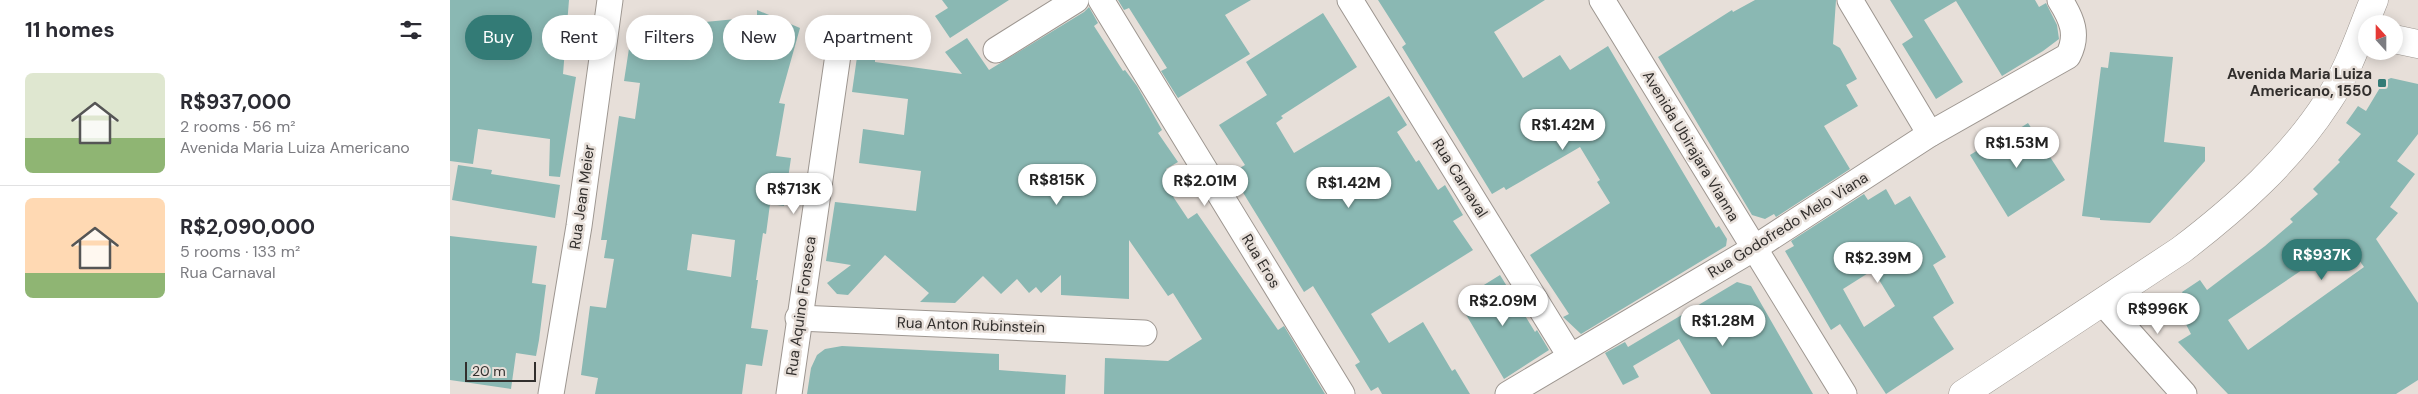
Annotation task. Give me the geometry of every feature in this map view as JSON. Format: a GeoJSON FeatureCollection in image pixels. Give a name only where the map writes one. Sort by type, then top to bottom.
{"type":"FeatureCollection","features":[{"type":"Feature","properties":{"kind":"main road"},"geometry":{"type":"LineString","coordinates":[[2369,15],[2374,0]]}},
{"type":"Feature","properties":{"kind":"main road"},"geometry":{"type":"LineString","coordinates":[[2403,40],[2418,44]]}},
{"type":"Feature","properties":{"kind":"main road"},"geometry":{"type":"LineString","coordinates":[[1963,394],[2181,250],[2214,225],[2265,179],[2306,132],[2329,101],[2358,45]]}},
{"type":"Feature","properties":{"kind":"street","name":"Rua Jean Meier"},"geometry":{"type":"LineString","coordinates":[[551,394],[579,226],[610,0]]}},
{"type":"Feature","properties":{"kind":"street"},"geometry":{"type":"LineString","coordinates":[[996,50],[1076,0]]}},
{"type":"Feature","properties":{"kind":"street","name":"Rua Eros"},"geometry":{"type":"LineString","coordinates":[[1101,0],[1342,394]]}},
{"type":"Feature","properties":{"kind":"street","name":"Rua Carnaval"},"geometry":{"type":"LineString","coordinates":[[1350,0],[1570,356]]}},
{"type":"Feature","properties":{"kind":"street","name":"Avenida Ubirajara Vianna"},"geometry":{"type":"LineString","coordinates":[[1602,0],[1753,249],[1844,394]]}},
{"type":"Feature","properties":{"kind":"street"},"geometry":{"type":"LineString","coordinates":[[1850,0],[1930,134]]}},
{"type":"Feature","properties":{"kind":"street","name":"Rua Godofredo Melo Viana"},"geometry":{"type":"LineString","coordinates":[[1508,394],[1753,249],[1930,134],[2068,56],[2073,46],[2075,35],[2073,24],[2060,0]]}},
{"type":"Feature","properties":{"kind":"street","name":"Rua Aquino Fonseca"},"geometry":{"type":"LineString","coordinates":[[789,394],[798,318],[837,60]]}},
{"type":"Feature","properties":{"kind":"street"},"geometry":{"type":"LineString","coordinates":[[2102,302],[2184,394]]}},
{"type":"Feature","properties":{"kind":"street","name":"Rua Anton Rubinstein"},"geometry":{"type":"LineString","coordinates":[[798,318],[1144,333]]}},
{"type":"Feature","properties":{"kind":"building"},"geometry":{"type":"Polygon","coordinates":[[[450,0],[569,0],[568,15],[542,15],[542,60],[564,60],[563,74],[576,77],[560,177],[549,176],[550,139],[478,129],[473,164],[450,161],[450,0]]]}},
{"type":"Feature","properties":{"kind":"building"},"geometry":{"type":"Polygon","coordinates":[[[942,0],[1009,0],[950,38],[935,16],[948,8],[942,0]]]}},
{"type":"Feature","properties":{"kind":"building"},"geometry":{"type":"Polygon","coordinates":[[[1118,0],[1251,0],[1225,15],[1250,54],[1178,98],[1161,71],[1167,68],[1129,8],[1124,10],[1118,0]]]}},
{"type":"Feature","properties":{"kind":"building"},"geometry":{"type":"Polygon","coordinates":[[[1378,0],[1545,0],[1494,32],[1523,78],[1560,55],[1570,70],[1608,46],[1716,228],[1719,226],[1727,239],[1726,246],[1581,334],[1563,317],[1569,314],[1530,255],[1610,203],[1597,182],[1600,180],[1580,147],[1506,190],[1504,187],[1492,194],[1402,47],[1406,44],[1378,0]]]}},
{"type":"Feature","properties":{"kind":"building"},"geometry":{"type":"Polygon","coordinates":[[[1755,0],[1836,0],[1833,44],[1840,48],[1857,79],[1846,85],[1858,106],[1824,126],[1850,169],[1776,217],[1774,214],[1765,219],[1752,215],[1658,57],[1732,10],[1733,12],[1755,0]]]}},
{"type":"Feature","properties":{"kind":"building"},"geometry":{"type":"Polygon","coordinates":[[[1890,0],[2035,0],[2039,7],[2046,3],[2057,25],[2059,39],[2002,76],[1956,1],[1924,20],[1963,82],[1936,99],[1902,44],[1913,37],[1890,0]]]}},
{"type":"Feature","properties":{"kind":"building"},"geometry":{"type":"Polygon","coordinates":[[[1089,7],[1098,23],[1094,26],[1123,71],[1125,70],[1137,86],[1162,130],[1158,133],[1178,162],[1166,169],[1176,184],[1168,189],[1188,219],[1197,213],[1278,330],[1284,326],[1325,394],[1104,394],[1105,358],[1168,361],[1202,339],[1173,293],[1168,296],[1129,240],[1129,299],[1061,295],[1061,275],[1041,293],[1036,287],[1029,293],[1017,279],[1001,294],[983,276],[955,303],[920,302],[929,293],[885,255],[848,295],[837,294],[827,283],[851,265],[826,261],[835,202],[916,211],[921,171],[859,163],[863,129],[904,135],[908,99],[852,92],[857,60],[875,60],[875,62],[962,74],[945,52],[967,38],[989,70],[1084,12],[1089,7]]]}},
{"type":"Feature","properties":{"kind":"building"},"geometry":{"type":"Polygon","coordinates":[[[757,10],[769,15],[757,15],[757,10]]]}},
{"type":"Feature","properties":{"kind":"building"},"geometry":{"type":"Polygon","coordinates":[[[1323,13],[1357,67],[1281,116],[1283,118],[1276,123],[1294,153],[1389,96],[1407,125],[1397,132],[1416,162],[1419,160],[1438,190],[1445,185],[1463,215],[1453,221],[1473,250],[1371,314],[1389,343],[1423,322],[1452,371],[1455,369],[1470,394],[1382,394],[1378,387],[1371,391],[1355,365],[1360,362],[1313,286],[1304,292],[1231,173],[1245,165],[1219,125],[1267,95],[1246,62],[1323,13]]]}},
{"type":"Feature","properties":{"kind":"building"},"geometry":{"type":"Polygon","coordinates":[[[723,20],[723,60],[791,60],[779,103],[785,104],[776,156],[791,158],[784,206],[770,204],[766,234],[763,233],[751,328],[768,330],[762,366],[746,364],[742,394],[595,394],[598,378],[581,375],[590,306],[606,308],[614,259],[604,258],[607,240],[601,240],[619,116],[635,119],[640,83],[624,81],[627,60],[713,60],[713,21],[723,20]],[[692,234],[687,270],[731,277],[735,240],[692,234]]]}},
{"type":"Feature","properties":{"kind":"building"},"geometry":{"type":"Polygon","coordinates":[[[795,26],[800,28],[795,46],[795,26]]]}},
{"type":"Feature","properties":{"kind":"building"},"geometry":{"type":"Polygon","coordinates":[[[2110,52],[2173,57],[2164,142],[2205,147],[2205,161],[2150,223],[2100,220],[2100,218],[2082,216],[2101,67],[2108,68],[2110,52]]]}},
{"type":"Feature","properties":{"kind":"building"},"geometry":{"type":"Polygon","coordinates":[[[2391,78],[2418,84],[2418,134],[2397,161],[2415,174],[2390,207],[2398,213],[2376,239],[2418,303],[2418,380],[2396,394],[2228,394],[2178,342],[2191,334],[2176,305],[2185,297],[2182,292],[2200,280],[2207,290],[2293,222],[2290,219],[2318,194],[2313,189],[2340,162],[2338,160],[2361,134],[2346,123],[2358,106],[2366,111],[2384,81],[2391,78]],[[2345,241],[2228,320],[2248,350],[2364,267],[2345,241]]]}},
{"type":"Feature","properties":{"kind":"building"},"geometry":{"type":"Polygon","coordinates":[[[2028,123],[2065,180],[2008,217],[1970,155],[1999,137],[2001,140],[2028,123]]]}},
{"type":"Feature","properties":{"kind":"building"},"geometry":{"type":"Polygon","coordinates":[[[458,165],[492,170],[491,174],[560,185],[555,218],[452,200],[458,165]]]}},
{"type":"Feature","properties":{"kind":"building"},"geometry":{"type":"Polygon","coordinates":[[[1886,189],[1895,205],[1910,196],[1946,257],[1933,265],[1954,303],[1933,317],[1954,349],[1886,394],[1840,324],[1831,330],[1785,251],[1794,246],[1791,241],[1864,194],[1868,200],[1886,189]],[[1873,270],[1843,289],[1864,327],[1895,306],[1873,270]]]}},
{"type":"Feature","properties":{"kind":"building"},"geometry":{"type":"Polygon","coordinates":[[[450,236],[537,246],[532,283],[546,285],[539,340],[536,356],[516,353],[511,389],[450,380],[450,236]]]}},
{"type":"Feature","properties":{"kind":"building"},"geometry":{"type":"Polygon","coordinates":[[[1500,275],[1535,332],[1537,330],[1549,350],[1504,379],[1458,301],[1500,275]]]}},
{"type":"Feature","properties":{"kind":"building"},"geometry":{"type":"Polygon","coordinates":[[[1737,282],[1751,286],[1813,394],[1711,394],[1679,339],[1633,366],[1639,377],[1623,385],[1605,353],[1625,342],[1628,347],[1737,282]]]}},
{"type":"Feature","properties":{"kind":"building"},"geometry":{"type":"Polygon","coordinates":[[[842,346],[999,354],[999,370],[1066,375],[1065,394],[807,394],[811,368],[817,355],[825,349],[842,346]]]}},
{"type":"Feature","properties":{"kind":"place","name":"Avenida Maria Luiza Americano, 1550"},"geometry":{"type":"Point","coordinates":[2382,83]}}]}
